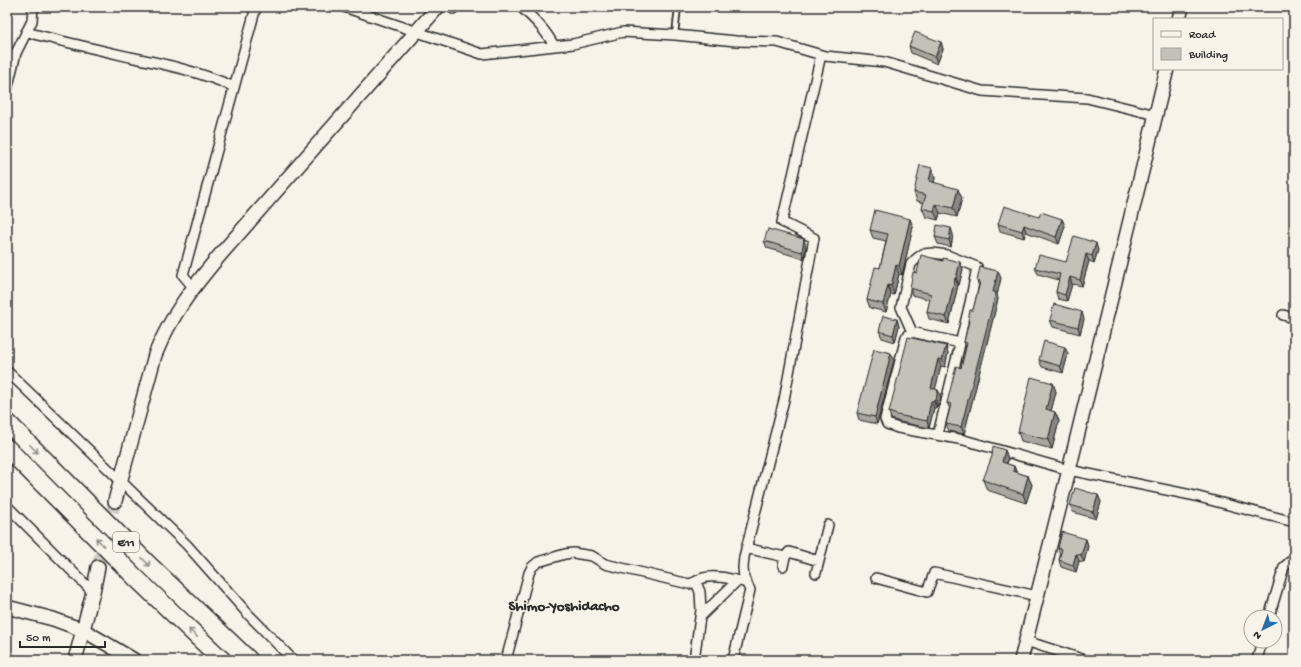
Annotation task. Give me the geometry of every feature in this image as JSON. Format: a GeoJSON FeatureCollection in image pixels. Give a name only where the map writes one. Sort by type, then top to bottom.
{"type":"FeatureCollection","features":[{"type":"Feature","properties":{"kind":"highway","name":"E11"},"geometry":{"type":"LineString","coordinates":[[7,422],[149,565],[249,660]]}},
{"type":"Feature","properties":{"kind":"highway","name":"E11"},"geometry":{"type":"LineString","coordinates":[[7,448],[135,577],[222,660]]}},
{"type":"Feature","properties":{"kind":"street"},"geometry":{"type":"LineString","coordinates":[[7,90],[16,53],[32,21],[33,7]]}},
{"type":"Feature","properties":{"kind":"street"},"geometry":{"type":"LineString","coordinates":[[193,286],[183,275],[256,7]]}},
{"type":"Feature","properties":{"kind":"street"},"geometry":{"type":"LineString","coordinates":[[344,7],[482,54],[574,44],[623,32],[736,41],[777,42],[820,55],[884,62],[982,91],[1086,98],[1156,115]]}},
{"type":"Feature","properties":{"kind":"street"},"geometry":{"type":"LineString","coordinates":[[115,501],[155,355],[162,335],[193,286],[438,7]]}},
{"type":"Feature","properties":{"kind":"street"},"geometry":{"type":"LineString","coordinates":[[451,7],[453,9],[455,7]]}},
{"type":"Feature","properties":{"kind":"street"},"geometry":{"type":"LineString","coordinates":[[521,7],[535,19],[549,36],[554,46]]}},
{"type":"Feature","properties":{"kind":"street"},"geometry":{"type":"LineString","coordinates":[[1179,18],[1182,7]]}},
{"type":"Feature","properties":{"kind":"street"},"geometry":{"type":"LineString","coordinates":[[26,32],[66,43],[175,66],[218,80],[234,87]]}},
{"type":"Feature","properties":{"kind":"street"},"geometry":{"type":"LineString","coordinates":[[733,660],[750,590],[743,568],[746,548],[784,400],[814,238],[782,222],[820,55]]}},
{"type":"Feature","properties":{"kind":"street"},"geometry":{"type":"LineString","coordinates":[[1021,660],[1167,70]]}},
{"type":"Feature","properties":{"kind":"street"},"geometry":{"type":"LineString","coordinates":[[912,332],[901,307],[911,264],[923,254],[933,253],[947,255],[977,267],[970,303],[938,434]]}},
{"type":"Feature","properties":{"kind":"street"},"geometry":{"type":"LineString","coordinates":[[1283,315],[1294,318]]}},
{"type":"Feature","properties":{"kind":"street"},"geometry":{"type":"LineString","coordinates":[[960,343],[912,332],[906,336],[885,419],[887,424],[898,428],[938,434],[964,440],[1069,470],[1191,495],[1294,522]]}},
{"type":"Feature","properties":{"kind":"street"},"geometry":{"type":"LineString","coordinates":[[7,371],[187,545],[248,614],[293,660]]}},
{"type":"Feature","properties":{"kind":"street"},"geometry":{"type":"LineString","coordinates":[[7,506],[93,592]]}},
{"type":"Feature","properties":{"kind":"street"},"geometry":{"type":"LineString","coordinates":[[816,573],[828,525]]}},
{"type":"Feature","properties":{"kind":"street"},"geometry":{"type":"LineString","coordinates":[[746,548],[784,562],[789,552],[819,561]]}},
{"type":"Feature","properties":{"kind":"street"},"geometry":{"type":"LineString","coordinates":[[506,660],[528,573],[538,562],[565,554],[584,554],[592,556],[605,564],[689,584],[711,577],[747,583]]}},
{"type":"Feature","properties":{"kind":"street"},"geometry":{"type":"LineString","coordinates":[[1271,609],[1284,567],[1294,558]]}},
{"type":"Feature","properties":{"kind":"street"},"geometry":{"type":"LineString","coordinates":[[75,660],[98,567]]}},
{"type":"Feature","properties":{"kind":"street"},"geometry":{"type":"LineString","coordinates":[[876,578],[927,592],[934,573],[1037,596]]}},
{"type":"Feature","properties":{"kind":"street"},"geometry":{"type":"LineString","coordinates":[[700,617],[737,581]]}},
{"type":"Feature","properties":{"kind":"street"},"geometry":{"type":"LineString","coordinates":[[694,660],[700,617],[700,592],[696,582]]}},
{"type":"Feature","properties":{"kind":"street"},"geometry":{"type":"LineString","coordinates":[[7,607],[52,619],[83,630],[134,660]]}},
{"type":"Feature","properties":{"kind":"street"},"geometry":{"type":"LineString","coordinates":[[1026,641],[1085,660]]}},
{"type":"Feature","properties":{"kind":"street"},"geometry":{"type":"LineString","coordinates":[[1257,660],[1260,649]]}},
{"type":"Feature","properties":{"kind":"lane"},"geometry":{"type":"LineString","coordinates":[[675,35],[678,7]]}},
{"type":"Feature","properties":{"kind":"building"},"geometry":{"type":"Polygon","coordinates":[[[915,32],[941,42],[935,57],[909,46],[915,32]]]}},
{"type":"Feature","properties":{"kind":"building"},"geometry":{"type":"Polygon","coordinates":[[[920,165],[932,168],[929,181],[958,189],[953,208],[936,204],[934,211],[922,208],[926,195],[914,192],[920,165]]]}},
{"type":"Feature","properties":{"kind":"building"},"geometry":{"type":"Polygon","coordinates":[[[1004,206],[1039,217],[1041,212],[1062,219],[1056,237],[1024,225],[1022,231],[998,224],[1004,206]]]}},
{"type":"Feature","properties":{"kind":"building"},"geometry":{"type":"Polygon","coordinates":[[[875,210],[910,219],[899,266],[896,265],[891,286],[888,285],[883,304],[867,300],[875,267],[880,268],[888,234],[870,230],[875,210]]]}},
{"type":"Feature","properties":{"kind":"building"},"geometry":{"type":"Polygon","coordinates":[[[937,225],[951,228],[949,240],[935,237],[937,225]]]}},
{"type":"Feature","properties":{"kind":"building"},"geometry":{"type":"Polygon","coordinates":[[[768,229],[804,239],[802,252],[764,241],[768,229]]]}},
{"type":"Feature","properties":{"kind":"building"},"geometry":{"type":"Polygon","coordinates":[[[1074,236],[1096,243],[1092,256],[1086,254],[1080,280],[1070,277],[1065,295],[1056,292],[1060,274],[1035,268],[1039,255],[1066,262],[1074,236]]]}},
{"type":"Feature","properties":{"kind":"building"},"geometry":{"type":"Polygon","coordinates":[[[921,255],[943,261],[943,258],[960,262],[946,317],[927,312],[931,294],[910,288],[913,272],[917,273],[921,255]]]}},
{"type":"Feature","properties":{"kind":"building"},"geometry":{"type":"Polygon","coordinates":[[[980,267],[998,271],[993,292],[996,292],[961,427],[946,424],[951,404],[947,403],[956,366],[961,368],[967,343],[964,342],[970,310],[973,310],[980,282],[977,281],[980,267]]]}},
{"type":"Feature","properties":{"kind":"building"},"geometry":{"type":"Polygon","coordinates":[[[1054,304],[1082,312],[1078,327],[1050,320],[1054,304]]]}},
{"type":"Feature","properties":{"kind":"building"},"geometry":{"type":"Polygon","coordinates":[[[883,316],[897,319],[893,335],[879,331],[883,316]]]}},
{"type":"Feature","properties":{"kind":"building"},"geometry":{"type":"Polygon","coordinates":[[[908,337],[946,346],[942,360],[938,359],[931,388],[938,390],[936,400],[934,400],[934,402],[931,401],[927,421],[889,412],[908,337]]]}},
{"type":"Feature","properties":{"kind":"building"},"geometry":{"type":"Polygon","coordinates":[[[1044,341],[1065,347],[1060,366],[1039,360],[1044,341]]]}},
{"type":"Feature","properties":{"kind":"building"},"geometry":{"type":"Polygon","coordinates":[[[874,349],[891,353],[875,417],[857,413],[874,349]]]}},
{"type":"Feature","properties":{"kind":"building"},"geometry":{"type":"Polygon","coordinates":[[[1031,377],[1053,383],[1046,409],[1055,412],[1048,440],[1018,432],[1031,377]]]}},
{"type":"Feature","properties":{"kind":"building"},"geometry":{"type":"Polygon","coordinates":[[[993,446],[1005,450],[1002,462],[1014,466],[1013,471],[1028,476],[1023,494],[983,480],[992,456],[993,446]]]}},
{"type":"Feature","properties":{"kind":"building"},"geometry":{"type":"Polygon","coordinates":[[[1075,488],[1098,495],[1093,512],[1070,505],[1075,488]]]}},
{"type":"Feature","properties":{"kind":"building"},"geometry":{"type":"Polygon","coordinates":[[[1062,532],[1086,539],[1081,555],[1076,554],[1073,565],[1059,560],[1062,549],[1058,548],[1062,532]]]}},
{"type":"Feature","properties":{"kind":"tunnel"},"geometry":{"type":"LineString","coordinates":[[98,567],[115,501]]}},
{"type":"Feature","properties":{"kind":"district","name":"Shimo-Yoshidacho"},"geometry":{"type":"Point","coordinates":[564,605]}}]}
